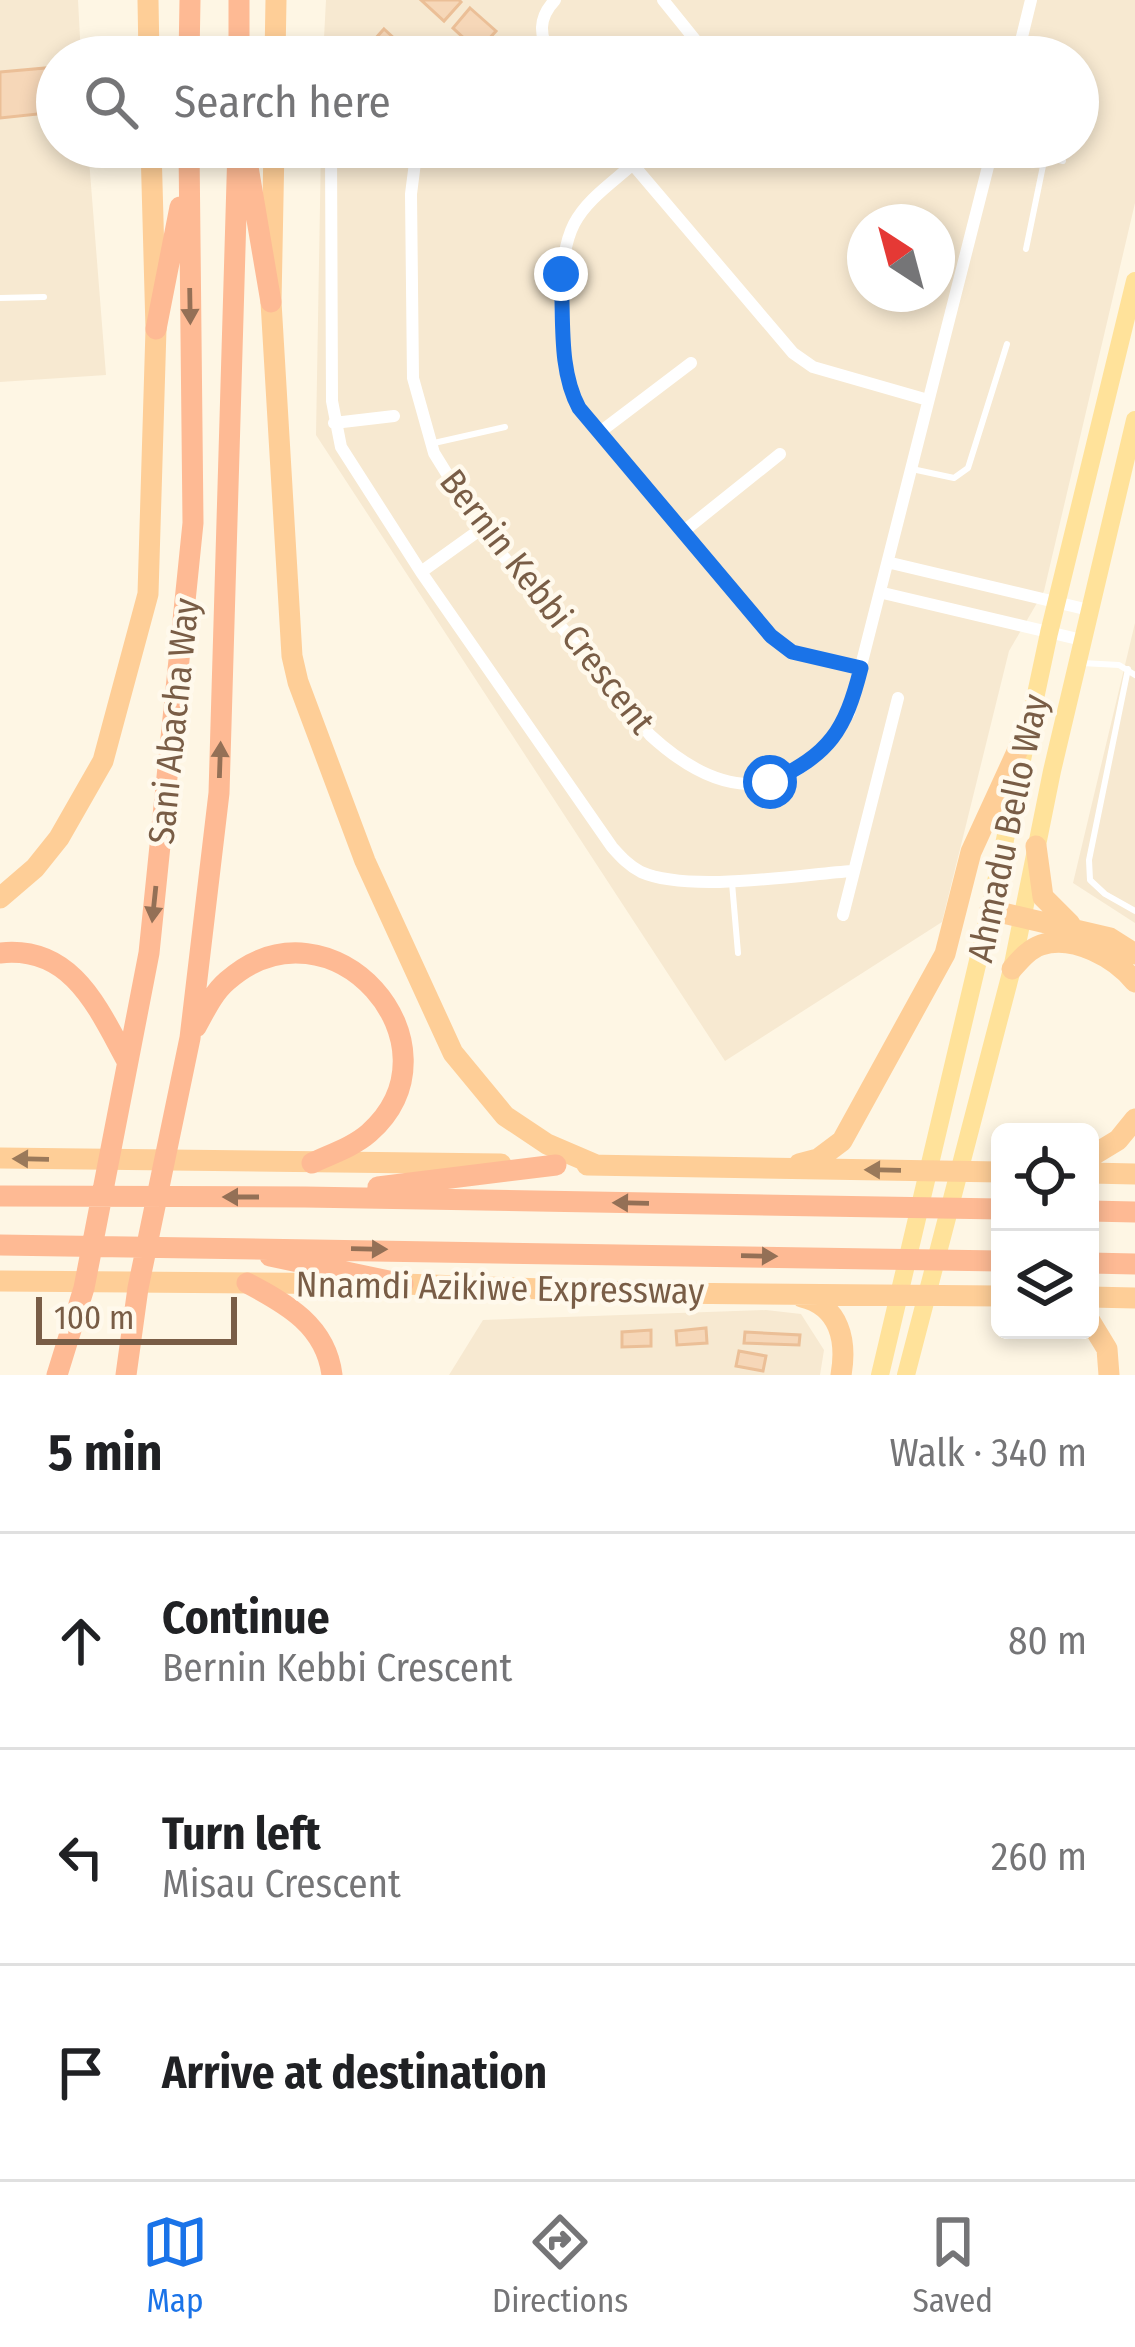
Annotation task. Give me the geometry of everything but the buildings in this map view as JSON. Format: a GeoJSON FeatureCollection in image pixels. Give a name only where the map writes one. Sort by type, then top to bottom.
{"type":"FeatureCollection","features":[{"type":"Feature","properties":{"kind":"highway"},"geometry":{"type":"LineString","coordinates":[[148,0],[149,36]]}},
{"type":"Feature","properties":{"kind":"highway"},"geometry":{"type":"LineString","coordinates":[[189,36],[190,0]]}},
{"type":"Feature","properties":{"kind":"highway"},"geometry":{"type":"LineString","coordinates":[[239,0],[239,36]]}},
{"type":"Feature","properties":{"kind":"highway"},"geometry":{"type":"LineString","coordinates":[[275,36],[276,0]]}},
{"type":"Feature","properties":{"kind":"highway"},"geometry":{"type":"LineString","coordinates":[[0,898],[35,868],[59,838],[104,761],[148,594],[156,329],[152,168]]}},
{"type":"Feature","properties":{"kind":"highway"},"geometry":{"type":"LineString","coordinates":[[156,329],[187,168]]}},
{"type":"Feature","properties":{"kind":"highway","name":"Sani Abacha Way"},"geometry":{"type":"LineString","coordinates":[[57,1375],[84,1288],[149,953],[193,523],[189,168]]}},
{"type":"Feature","properties":{"kind":"highway","name":"Sani Abacha Way"},"geometry":{"type":"LineString","coordinates":[[126,1375],[138,1288],[190,1038],[219,793],[240,168]]}},
{"type":"Feature","properties":{"kind":"highway"},"geometry":{"type":"LineString","coordinates":[[245,168],[271,302]]}},
{"type":"Feature","properties":{"kind":"highway"},"geometry":{"type":"LineString","coordinates":[[274,168],[271,302],[292,656],[365,860],[452,1053],[505,1116],[547,1144],[596,1166]]}},
{"type":"Feature","properties":{"kind":"highway"},"geometry":{"type":"LineString","coordinates":[[764,1168],[818,1160],[831,1152],[851,1126],[945,954],[971,852],[1027,730]]}},
{"type":"Feature","properties":{"kind":"highway"},"geometry":{"type":"LineString","coordinates":[[1036,847],[1043,897],[1051,909],[1081,931]]}},
{"type":"Feature","properties":{"kind":"highway"},"geometry":{"type":"LineString","coordinates":[[990,910],[1110,938],[1135,954]]}},
{"type":"Feature","properties":{"kind":"highway"},"geometry":{"type":"LineString","coordinates":[[1012,969],[1030,951],[1055,943],[1105,956],[1135,982]]}},
{"type":"Feature","properties":{"kind":"highway"},"geometry":{"type":"LineString","coordinates":[[190,1038],[227,981],[256,961],[300,952],[323,955],[362,975],[394,1015],[402,1069],[394,1097],[371,1131],[311,1163]]}},
{"type":"Feature","properties":{"kind":"highway"},"geometry":{"type":"LineString","coordinates":[[0,953],[38,956],[64,967],[96,1004],[127,1061]]}},
{"type":"Feature","properties":{"kind":"highway"},"geometry":{"type":"LineString","coordinates":[[1099,1151],[1118,1139],[1135,1118]]}},
{"type":"Feature","properties":{"kind":"highway"},"geometry":{"type":"LineString","coordinates":[[0,1159],[991,1172]]}},
{"type":"Feature","properties":{"kind":"highway"},"geometry":{"type":"LineString","coordinates":[[305,1197],[556,1165]]}},
{"type":"Feature","properties":{"kind":"highway"},"geometry":{"type":"LineString","coordinates":[[1099,1173],[1135,1174]]}},
{"type":"Feature","properties":{"kind":"highway"},"geometry":{"type":"LineString","coordinates":[[0,1196],[991,1209]]}},
{"type":"Feature","properties":{"kind":"highway"},"geometry":{"type":"LineString","coordinates":[[1099,1211],[1135,1211]]}},
{"type":"Feature","properties":{"kind":"highway","name":"Nnamdi Azikiwe Expressway"},"geometry":{"type":"LineString","coordinates":[[0,1244],[991,1262]]}},
{"type":"Feature","properties":{"kind":"highway"},"geometry":{"type":"LineString","coordinates":[[216,1245],[403,1284]]}},
{"type":"Feature","properties":{"kind":"highway"},"geometry":{"type":"LineString","coordinates":[[1099,1263],[1135,1264]]}},
{"type":"Feature","properties":{"kind":"highway","name":"Nnamdi Azikiwe Expressway"},"geometry":{"type":"LineString","coordinates":[[0,1281],[991,1295]]}},
{"type":"Feature","properties":{"kind":"highway"},"geometry":{"type":"LineString","coordinates":[[248,1283],[288,1304],[308,1322],[321,1339],[332,1375]]}},
{"type":"Feature","properties":{"kind":"highway"},"geometry":{"type":"LineString","coordinates":[[759,1291],[810,1299],[835,1319],[845,1346],[842,1375]]}},
{"type":"Feature","properties":{"kind":"highway"},"geometry":{"type":"LineString","coordinates":[[1099,1297],[1135,1298]]}},
{"type":"Feature","properties":{"kind":"highway"},"geometry":{"type":"LineString","coordinates":[[1099,1336],[1107,1349],[1109,1375]]}},
{"type":"Feature","properties":{"kind":"main road","name":"Ahmadu Bello Way"},"geometry":{"type":"LineString","coordinates":[[880,1375],[990,910],[1049,633],[1135,281]]}},
{"type":"Feature","properties":{"kind":"main road","name":"Ahmadu Bello Way"},"geometry":{"type":"LineString","coordinates":[[906,1375],[1012,969],[1082,640],[1135,420]]}},
{"type":"Feature","properties":{"kind":"street"},"geometry":{"type":"LineString","coordinates":[[541,36],[541,22],[555,0]]}},
{"type":"Feature","properties":{"kind":"street"},"geometry":{"type":"LineString","coordinates":[[663,0],[692,36]]}},
{"type":"Feature","properties":{"kind":"street"},"geometry":{"type":"LineString","coordinates":[[1022,36],[1031,0]]}},
{"type":"Feature","properties":{"kind":"street"},"geometry":{"type":"LineString","coordinates":[[331,168],[334,423],[341,447],[421,572],[612,847],[629,865],[669,880],[852,871]]}},
{"type":"Feature","properties":{"kind":"street","name":"Bernin Kebbi Crescent"},"geometry":{"type":"LineString","coordinates":[[414,168],[413,378],[430,444],[482,529],[650,736],[702,775],[734,785],[770,782],[807,765],[833,740],[849,713],[891,563],[988,168]]}},
{"type":"Feature","properties":{"kind":"street"},"geometry":{"type":"LineString","coordinates":[[629,168],[575,221],[564,249],[561,274],[570,390],[771,636],[792,652],[861,668]]}},
{"type":"Feature","properties":{"kind":"street"},"geometry":{"type":"LineString","coordinates":[[636,168],[793,352],[813,367],[928,400]]}},
{"type":"Feature","properties":{"kind":"street"},"geometry":{"type":"LineString","coordinates":[[600,432],[691,363]]}},
{"type":"Feature","properties":{"kind":"street"},"geometry":{"type":"LineString","coordinates":[[334,423],[394,416]]}},
{"type":"Feature","properties":{"kind":"street"},"geometry":{"type":"LineString","coordinates":[[684,531],[780,454]]}},
{"type":"Feature","properties":{"kind":"street"},"geometry":{"type":"LineString","coordinates":[[421,572],[482,529]]}},
{"type":"Feature","properties":{"kind":"street"},"geometry":{"type":"LineString","coordinates":[[891,563],[1089,610]]}},
{"type":"Feature","properties":{"kind":"street"},"geometry":{"type":"LineString","coordinates":[[883,592],[1082,640]]}},
{"type":"Feature","properties":{"kind":"street"},"geometry":{"type":"LineString","coordinates":[[843,915],[898,698]]}},
{"type":"Feature","properties":{"kind":"lane"},"geometry":{"type":"LineString","coordinates":[[1026,249],[1043,168]]}},
{"type":"Feature","properties":{"kind":"lane"},"geometry":{"type":"LineString","coordinates":[[0,298],[44,297]]}},
{"type":"Feature","properties":{"kind":"lane"},"geometry":{"type":"LineString","coordinates":[[912,469],[954,478],[968,468],[1007,344]]}},
{"type":"Feature","properties":{"kind":"lane"},"geometry":{"type":"LineString","coordinates":[[430,444],[505,427]]}},
{"type":"Feature","properties":{"kind":"lane"},"geometry":{"type":"LineString","coordinates":[[1078,663],[1131,672],[1089,860],[1090,880],[1135,911]]}},
{"type":"Feature","properties":{"kind":"lane"},"geometry":{"type":"LineString","coordinates":[[732,880],[738,953]]}},
{"type":"Feature","properties":{"kind":"shaded area"},"geometry":{"type":"Polygon","coordinates":[[[0,0],[78,0],[80,36],[36,36],[36,168],[90,168],[106,375],[0,382],[0,0]]]}},
{"type":"Feature","properties":{"kind":"shaded area"},"geometry":{"type":"Polygon","coordinates":[[[326,0],[1135,0],[1135,203],[1044,591],[1009,651],[942,922],[725,1061],[316,435],[321,168],[1099,168],[1099,36],[324,36],[326,0]]]}},
{"type":"Feature","properties":{"kind":"shaded area"},"geometry":{"type":"Polygon","coordinates":[[[1135,623],[1135,923],[1073,883],[1135,623]]]}},
{"type":"Feature","properties":{"kind":"shaded area"},"geometry":{"type":"Polygon","coordinates":[[[766,1310],[801,1314],[824,1350],[820,1375],[449,1375],[483,1320],[766,1310]]]}},
{"type":"Feature","properties":{"kind":"route"},"geometry":{"type":"LineString","coordinates":[[561,274],[566,372],[579,408],[771,636],[792,652],[861,668],[849,713],[833,740],[807,765],[770,782]]}}]}
